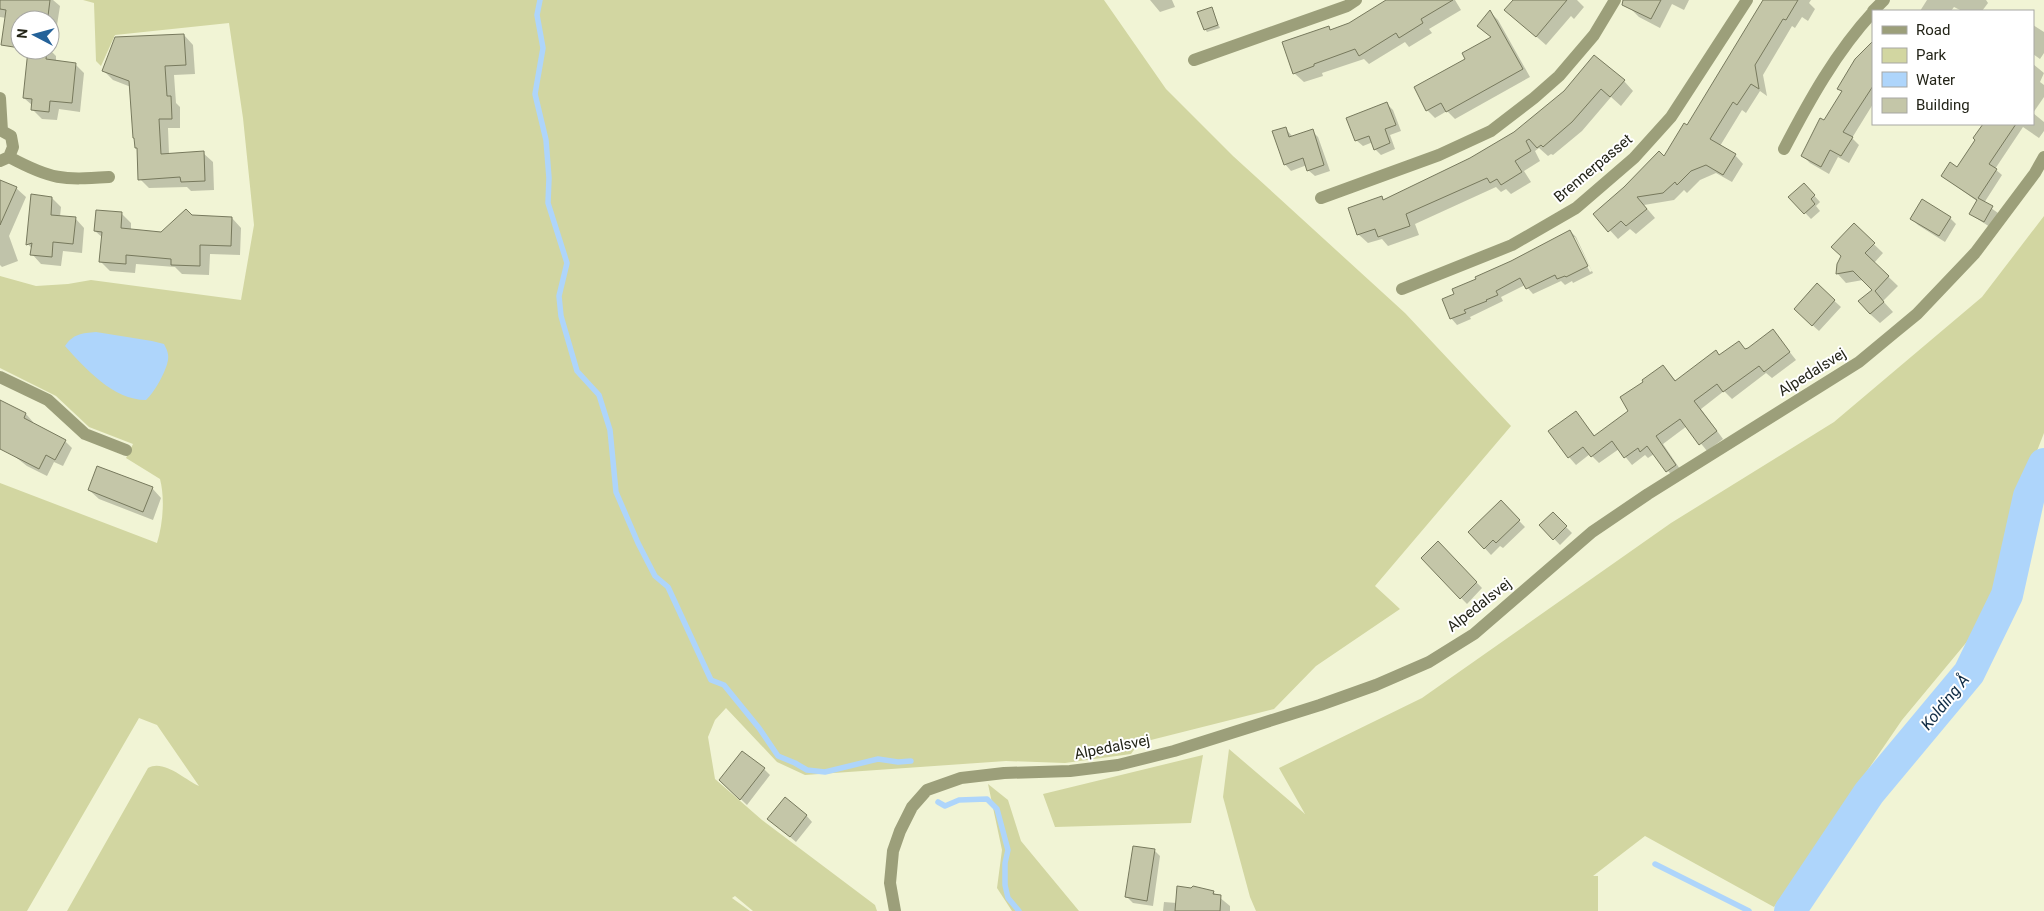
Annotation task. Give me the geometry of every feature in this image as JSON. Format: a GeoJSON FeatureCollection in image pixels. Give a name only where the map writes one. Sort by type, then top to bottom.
{"type":"FeatureCollection","features":[{"type":"Feature","properties":{"kind":"street"},"geometry":{"type":"LineString","coordinates":[[1194,60],[1347,6],[1356,0]]}},
{"type":"Feature","properties":{"kind":"street"},"geometry":{"type":"LineString","coordinates":[[1321,198],[1440,155],[1491,131],[1559,76],[1594,35],[1615,0]]}},
{"type":"Feature","properties":{"kind":"street","name":"Brennerpasset"},"geometry":{"type":"LineString","coordinates":[[1402,289],[1512,245],[1576,208],[1634,158],[1670,117],[1747,0]]}},
{"type":"Feature","properties":{"kind":"street"},"geometry":{"type":"LineString","coordinates":[[1875,10],[1884,0]]}},
{"type":"Feature","properties":{"kind":"street"},"geometry":{"type":"LineString","coordinates":[[1784,149],[1809,100],[1844,49],[1872,13]]}},
{"type":"Feature","properties":{"kind":"street"},"geometry":{"type":"LineString","coordinates":[[0,98],[1,130],[11,136],[14,147],[5,159],[50,177],[68,180],[109,177]]}},
{"type":"Feature","properties":{"kind":"street","name":"Alpedalsvej"},"geometry":{"type":"LineString","coordinates":[[895,911],[890,883],[893,851],[900,831],[912,807],[927,790],[961,778],[1004,773],[1070,771],[1118,764],[1174,751],[1320,705],[1376,685],[1429,662],[1474,634],[1592,532],[1648,494],[1859,362],[1917,314],[1975,253],[2035,173],[2044,157]]}},
{"type":"Feature","properties":{"kind":"street"},"geometry":{"type":"LineString","coordinates":[[0,378],[48,400],[85,434],[126,450]]}},
{"type":"Feature","properties":{"kind":"green space"},"geometry":{"type":"Polygon","coordinates":[[[83,0],[1104,0],[1166,89],[1233,156],[1405,313],[1511,426],[1375,586],[1400,609],[1316,666],[1274,709],[1139,743],[1131,754],[1065,763],[1006,761],[805,775],[777,762],[726,708],[715,720],[708,737],[715,779],[762,820],[875,905],[877,911],[753,911],[735,896],[732,898],[750,911],[67,911],[148,768],[161,766],[167,768],[199,786],[157,725],[139,718],[27,911],[0,911],[0,483],[157,543],[161,528],[163,503],[160,479],[126,458],[133,444],[89,427],[56,396],[0,368],[0,276],[36,286],[91,280],[241,300],[254,225],[243,118],[229,23],[115,35],[101,66],[96,61],[94,3],[83,0]]]}},
{"type":"Feature","properties":{"kind":"green space"},"geometry":{"type":"Polygon","coordinates":[[[2044,216],[2044,433],[2007,528],[1999,575],[1975,632],[1902,720],[1774,907],[1645,836],[1593,876],[1598,876],[1598,911],[1256,911],[1250,897],[1223,797],[1229,749],[1305,814],[1279,768],[1422,698],[1671,523],[1834,422],[1982,297],[2044,216]]]}},
{"type":"Feature","properties":{"kind":"green space"},"geometry":{"type":"Polygon","coordinates":[[[1203,755],[1191,823],[1055,827],[1043,794],[1203,755]]]}},
{"type":"Feature","properties":{"kind":"green space"},"geometry":{"type":"Polygon","coordinates":[[[988,784],[1008,800],[1021,841],[1079,911],[1012,911],[997,888],[1002,850],[988,784]]]}},
{"type":"Feature","properties":{"kind":"water"},"geometry":{"type":"Polygon","coordinates":[[[96,332],[164,344],[168,354],[167,365],[153,392],[146,400],[134,399],[111,389],[81,364],[65,346],[78,335],[96,332]]]}},
{"type":"Feature","properties":{"kind":"building"},"geometry":{"type":"Polygon","coordinates":[[[0,0],[50,0],[49,10],[10,10],[10,46],[1,45],[6,10],[0,9],[0,0]]]}},
{"type":"Feature","properties":{"kind":"building"},"geometry":{"type":"Polygon","coordinates":[[[1386,0],[1453,0],[1421,19],[1423,23],[1399,38],[1396,33],[1359,56],[1355,49],[1293,74],[1282,42],[1329,26],[1330,30],[1349,23],[1386,0]]]}},
{"type":"Feature","properties":{"kind":"building"},"geometry":{"type":"Polygon","coordinates":[[[1513,0],[1567,0],[1536,37],[1504,10],[1513,0]]]}},
{"type":"Feature","properties":{"kind":"building"},"geometry":{"type":"Polygon","coordinates":[[[1623,0],[1661,0],[1651,19],[1622,5],[1623,0]]]}},
{"type":"Feature","properties":{"kind":"building"},"geometry":{"type":"Polygon","coordinates":[[[1763,0],[1798,0],[1786,20],[1783,19],[1755,65],[1759,89],[1751,84],[1737,105],[1733,102],[1710,139],[1736,154],[1723,175],[1706,165],[1691,171],[1677,185],[1675,182],[1663,193],[1637,197],[1647,209],[1626,226],[1621,221],[1608,232],[1593,214],[1624,187],[1659,151],[1664,156],[1684,123],[1687,125],[1763,0]]]}},
{"type":"Feature","properties":{"kind":"building"},"geometry":{"type":"Polygon","coordinates":[[[1212,7],[1218,25],[1204,30],[1197,12],[1212,7]]]}},
{"type":"Feature","properties":{"kind":"building"},"geometry":{"type":"Polygon","coordinates":[[[1490,10],[1523,69],[1446,112],[1441,103],[1426,111],[1414,87],[1465,59],[1462,53],[1491,37],[1477,26],[1490,10]]]}},
{"type":"Feature","properties":{"kind":"building"},"geometry":{"type":"Polygon","coordinates":[[[184,34],[186,65],[165,66],[167,96],[171,96],[172,119],[159,119],[161,154],[204,151],[205,181],[181,182],[180,177],[138,180],[137,148],[135,148],[133,138],[129,81],[102,71],[115,37],[184,34]]]}},
{"type":"Feature","properties":{"kind":"building"},"geometry":{"type":"Polygon","coordinates":[[[1872,42],[1872,88],[1843,132],[1853,137],[1841,156],[1830,150],[1821,167],[1801,156],[1820,118],[1824,120],[1842,91],[1837,89],[1855,59],[1872,42]]]}},
{"type":"Feature","properties":{"kind":"building"},"geometry":{"type":"Polygon","coordinates":[[[1594,55],[1625,80],[1610,97],[1601,89],[1572,122],[1543,147],[1541,145],[1537,148],[1529,139],[1526,141],[1531,151],[1515,161],[1522,172],[1501,185],[1497,179],[1490,183],[1487,178],[1406,214],[1410,226],[1378,237],[1375,229],[1357,235],[1348,208],[1382,196],[1383,200],[1470,158],[1514,132],[1564,91],[1594,55]]]}},
{"type":"Feature","properties":{"kind":"building"},"geometry":{"type":"Polygon","coordinates":[[[27,60],[54,60],[76,63],[72,103],[50,101],[49,112],[31,110],[32,99],[23,98],[27,60]]]}},
{"type":"Feature","properties":{"kind":"building"},"geometry":{"type":"Polygon","coordinates":[[[1387,102],[1396,125],[1385,129],[1390,143],[1374,150],[1369,136],[1355,141],[1346,118],[1387,102]]]}},
{"type":"Feature","properties":{"kind":"building"},"geometry":{"type":"Polygon","coordinates":[[[1982,125],[2015,125],[1989,164],[1997,169],[1978,198],[1993,206],[1984,222],[1969,214],[1977,200],[1941,176],[1950,162],[1957,167],[1975,140],[1973,138],[1982,125]]]}},
{"type":"Feature","properties":{"kind":"building"},"geometry":{"type":"Polygon","coordinates":[[[1286,127],[1289,137],[1313,129],[1324,165],[1307,171],[1303,158],[1284,165],[1272,131],[1286,127]]]}},
{"type":"Feature","properties":{"kind":"building"},"geometry":{"type":"Polygon","coordinates":[[[0,180],[17,187],[0,225],[0,180]]]}},
{"type":"Feature","properties":{"kind":"building"},"geometry":{"type":"Polygon","coordinates":[[[1804,183],[1815,195],[1811,199],[1815,204],[1804,214],[1788,197],[1804,183]]]}},
{"type":"Feature","properties":{"kind":"building"},"geometry":{"type":"Polygon","coordinates":[[[31,194],[52,197],[51,215],[76,217],[73,244],[53,242],[52,257],[30,255],[32,243],[26,245],[31,194]]]}},
{"type":"Feature","properties":{"kind":"building"},"geometry":{"type":"Polygon","coordinates":[[[1922,199],[1951,217],[1939,236],[1910,219],[1922,199]]]}},
{"type":"Feature","properties":{"kind":"building"},"geometry":{"type":"Polygon","coordinates":[[[186,209],[192,215],[232,217],[231,246],[200,245],[200,266],[171,265],[171,259],[126,255],[126,264],[99,262],[102,232],[94,231],[96,210],[122,212],[121,228],[161,232],[186,209]]]}},
{"type":"Feature","properties":{"kind":"building"},"geometry":{"type":"Polygon","coordinates":[[[1854,223],[1875,243],[1865,253],[1889,276],[1875,291],[1884,302],[1870,314],[1858,301],[1872,290],[1853,271],[1836,274],[1837,264],[1841,256],[1831,247],[1854,223]]]}},
{"type":"Feature","properties":{"kind":"building"},"geometry":{"type":"Polygon","coordinates":[[[1570,230],[1588,266],[1566,277],[1557,279],[1555,275],[1526,289],[1520,278],[1496,291],[1498,295],[1464,310],[1466,313],[1450,319],[1442,299],[1454,294],[1452,289],[1476,279],[1475,277],[1511,261],[1570,230]]]}},
{"type":"Feature","properties":{"kind":"building"},"geometry":{"type":"Polygon","coordinates":[[[1817,283],[1835,300],[1812,326],[1794,309],[1817,283]]]}},
{"type":"Feature","properties":{"kind":"building"},"geometry":{"type":"Polygon","coordinates":[[[1773,329],[1790,352],[1764,372],[1759,366],[1723,392],[1717,384],[1694,401],[1717,431],[1699,445],[1680,419],[1656,436],[1676,465],[1666,472],[1647,446],[1640,452],[1638,448],[1624,458],[1612,441],[1591,457],[1583,447],[1568,458],[1548,431],[1576,411],[1594,436],[1628,411],[1620,397],[1643,382],[1642,380],[1663,365],[1675,381],[1716,350],[1719,355],[1739,341],[1745,349],[1748,348],[1773,329]]]}},
{"type":"Feature","properties":{"kind":"building"},"geometry":{"type":"Polygon","coordinates":[[[0,400],[26,413],[24,418],[66,440],[55,460],[46,455],[39,469],[0,449],[0,400]]]}},
{"type":"Feature","properties":{"kind":"building"},"geometry":{"type":"Polygon","coordinates":[[[97,466],[153,487],[143,512],[88,490],[97,466]]]}},
{"type":"Feature","properties":{"kind":"building"},"geometry":{"type":"Polygon","coordinates":[[[1501,500],[1520,520],[1496,543],[1493,540],[1484,549],[1468,532],[1501,500]]]}},
{"type":"Feature","properties":{"kind":"building"},"geometry":{"type":"Polygon","coordinates":[[[1553,512],[1567,526],[1553,540],[1539,525],[1553,512]]]}},
{"type":"Feature","properties":{"kind":"building"},"geometry":{"type":"Polygon","coordinates":[[[1438,541],[1477,582],[1460,599],[1421,558],[1438,541]]]}},
{"type":"Feature","properties":{"kind":"building"},"geometry":{"type":"Polygon","coordinates":[[[742,751],[765,768],[740,800],[719,780],[742,751]]]}},
{"type":"Feature","properties":{"kind":"building"},"geometry":{"type":"Polygon","coordinates":[[[785,797],[807,815],[790,837],[767,819],[785,797]]]}},
{"type":"Feature","properties":{"kind":"building"},"geometry":{"type":"Polygon","coordinates":[[[1133,846],[1155,849],[1147,901],[1125,897],[1133,846]]]}},
{"type":"Feature","properties":{"kind":"building"},"geometry":{"type":"Polygon","coordinates":[[[1177,886],[1191,888],[1193,886],[1214,891],[1213,894],[1221,895],[1220,911],[1175,911],[1177,886]]]}},
{"type":"Feature","properties":{"kind":"waterway"},"geometry":{"type":"LineString","coordinates":[[540,0],[537,15],[543,48],[535,94],[546,140],[549,178],[548,203],[567,263],[559,296],[561,316],[577,371],[599,395],[610,430],[616,492],[638,543],[655,576],[668,587],[711,680],[724,685],[759,728],[778,756],[807,770],[825,772],[878,759],[898,762],[911,761]]}},
{"type":"Feature","properties":{"kind":"waterway","name":"Kolding Å"},"geometry":{"type":"LineString","coordinates":[[1790,911],[1869,793],[1969,673],[2007,595],[2029,496],[2044,464]]}},
{"type":"Feature","properties":{"kind":"waterway"},"geometry":{"type":"LineString","coordinates":[[938,802],[945,806],[959,800],[987,799],[997,809],[1008,850],[1005,863],[1005,885],[1008,898],[1019,911]]}},
{"type":"Feature","properties":{"kind":"waterway"},"geometry":{"type":"LineString","coordinates":[[1655,864],[1749,911]]}}]}
